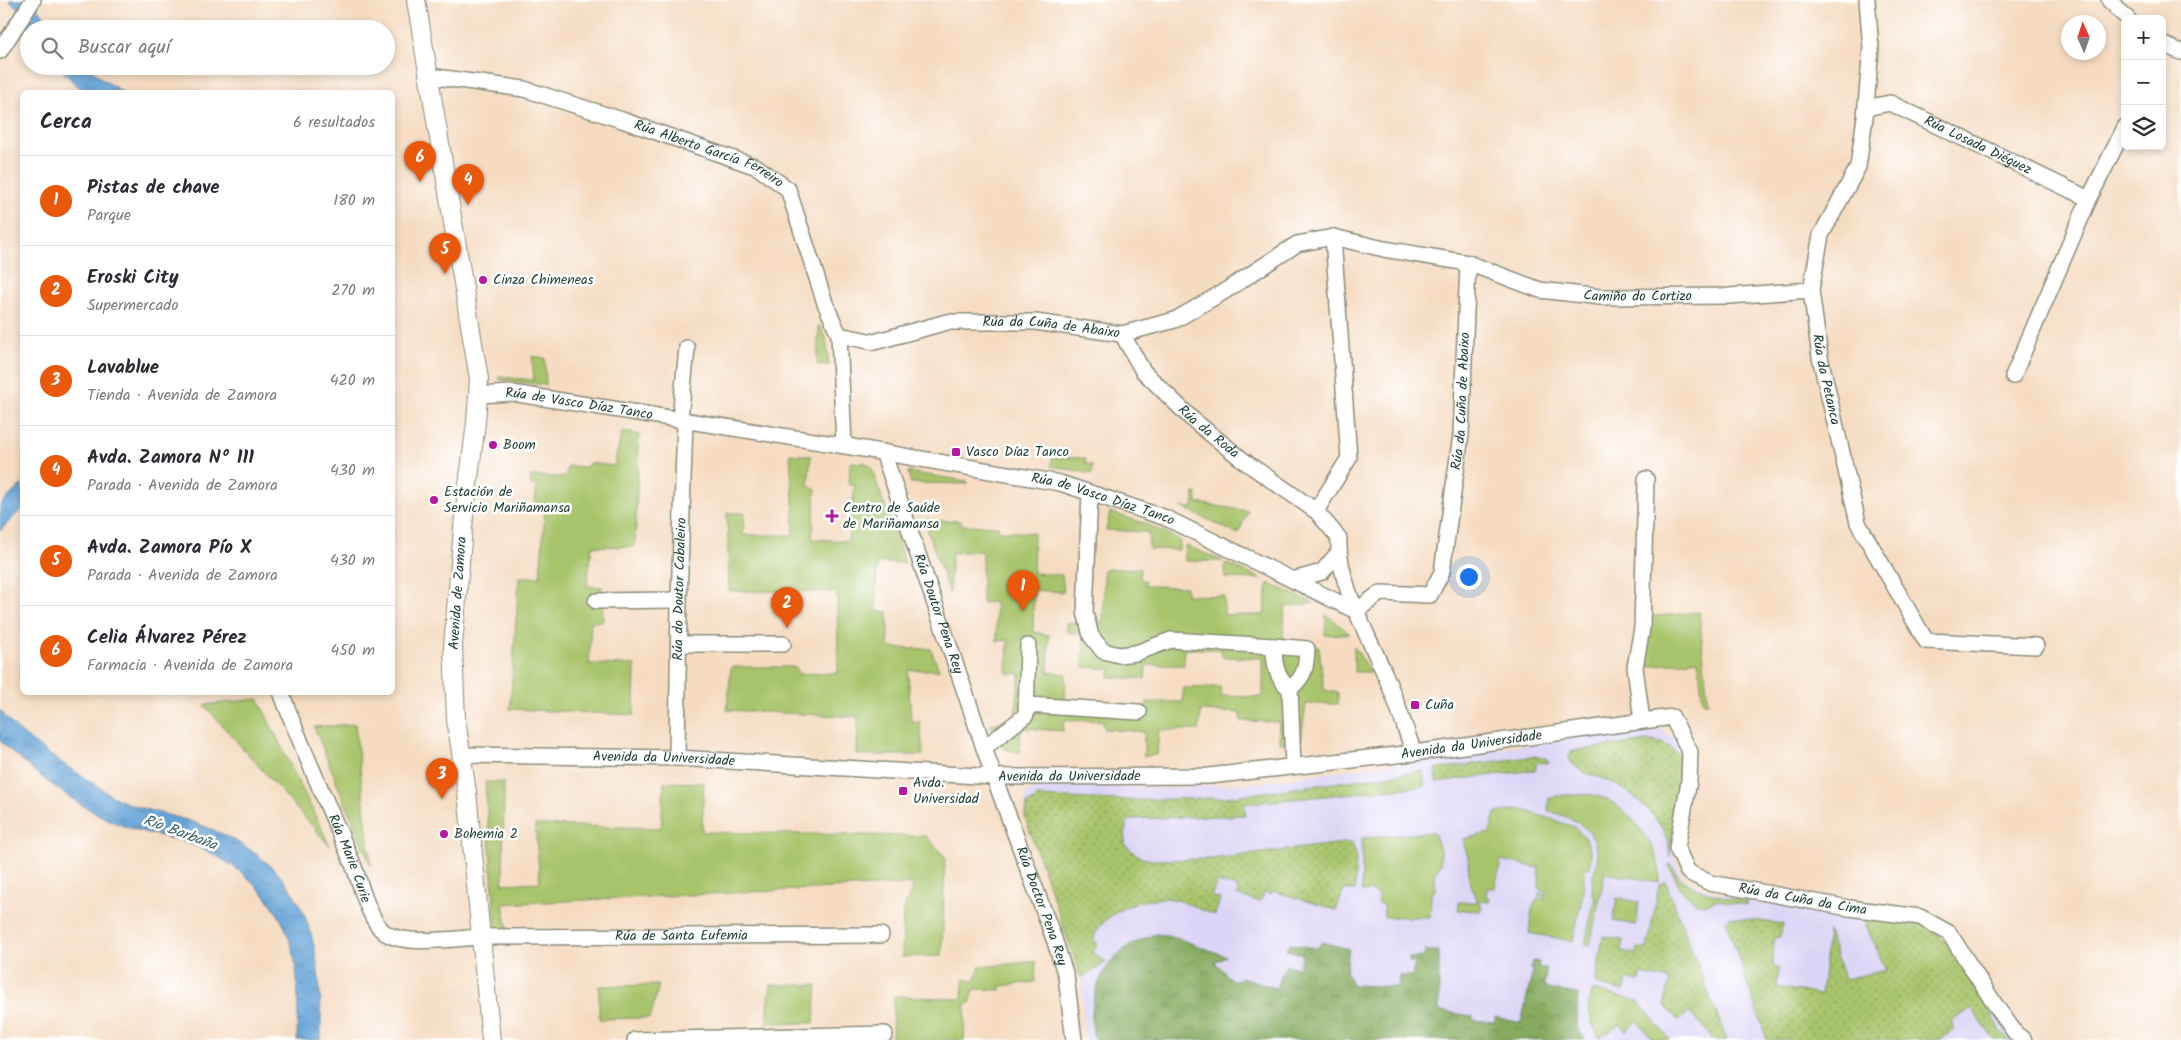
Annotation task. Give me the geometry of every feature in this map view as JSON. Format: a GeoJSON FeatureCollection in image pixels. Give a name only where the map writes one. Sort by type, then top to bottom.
{"type":"FeatureCollection","features":[{"type":"Feature","properties":{"kind":"street"},"geometry":{"type":"LineString","coordinates":[[20,20],[33,0]]}},
{"type":"Feature","properties":{"kind":"street","name":"Avenida de Zamora"},"geometry":{"type":"LineString","coordinates":[[416,0],[476,356],[479,395],[464,516],[453,646],[454,696],[482,937],[491,1040]]}},
{"type":"Feature","properties":{"kind":"street","name":"Rúa da Petanca"},"geometry":{"type":"LineString","coordinates":[[1867,0],[1871,48],[1866,108],[1858,167],[1821,235],[1811,290],[1820,357],[1858,523],[1926,641],[2036,646]]}},
{"type":"Feature","properties":{"kind":"street"},"geometry":{"type":"LineString","coordinates":[[2109,0],[2124,15]]}},
{"type":"Feature","properties":{"kind":"street"},"geometry":{"type":"LineString","coordinates":[[0,51],[20,20]]}},
{"type":"Feature","properties":{"kind":"street"},"geometry":{"type":"LineString","coordinates":[[2166,48],[2181,52]]}},
{"type":"Feature","properties":{"kind":"street","name":"Rúa Alberto García Ferreiro"},"geometry":{"type":"LineString","coordinates":[[428,76],[524,90],[622,120],[757,167],[788,190],[824,303],[839,335],[844,446]]}},
{"type":"Feature","properties":{"kind":"street","name":"Rúa Losada Diéguez"},"geometry":{"type":"LineString","coordinates":[[1866,108],[1890,103],[2089,200]]}},
{"type":"Feature","properties":{"kind":"street"},"geometry":{"type":"LineString","coordinates":[[2013,376],[2089,200],[2121,135]]}},
{"type":"Feature","properties":{"kind":"street"},"geometry":{"type":"LineString","coordinates":[[1316,511],[1349,458],[1333,237]]}},
{"type":"Feature","properties":{"kind":"street","name":"Rúa da Cuña de Abaixo"},"geometry":{"type":"LineString","coordinates":[[839,335],[874,342],[947,322],[1035,322],[1122,334],[1175,320],[1225,291],[1297,244],[1333,237],[1384,249],[1468,263],[1461,435],[1442,572],[1430,595],[1380,593],[1356,611]]}},
{"type":"Feature","properties":{"kind":"street","name":"Camiño do Cortizo"},"geometry":{"type":"LineString","coordinates":[[1468,263],[1540,290],[1600,297],[1729,296],[1811,290]]}},
{"type":"Feature","properties":{"kind":"street","name":"Rúa da Roda"},"geometry":{"type":"LineString","coordinates":[[1122,334],[1143,371],[1192,418],[1244,461],[1316,511],[1339,538],[1338,554],[1356,611]]}},
{"type":"Feature","properties":{"kind":"street"},"geometry":{"type":"LineString","coordinates":[[683,420],[687,348]]}},
{"type":"Feature","properties":{"kind":"street","name":"Rúa de Vasco Díaz Tanco"},"geometry":{"type":"LineString","coordinates":[[479,395],[512,393],[883,452],[1060,483],[1166,518],[1356,611]]}},
{"type":"Feature","properties":{"kind":"street","name":"Rúa do Doutor Cabaleiro"},"geometry":{"type":"LineString","coordinates":[[677,758],[683,420]]}},
{"type":"Feature","properties":{"kind":"street","name":"Rúa Doutor Pena Rey"},"geometry":{"type":"LineString","coordinates":[[883,452],[994,777]]}},
{"type":"Feature","properties":{"kind":"street"},"geometry":{"type":"LineString","coordinates":[[1642,721],[1635,667],[1642,628],[1646,479]]}},
{"type":"Feature","properties":{"kind":"street"},"geometry":{"type":"LineString","coordinates":[[1090,492],[1085,612],[1091,636],[1102,651],[1119,655],[1136,653],[1171,640],[1307,649],[1307,664],[1302,678],[1290,689],[1293,766]]}},
{"type":"Feature","properties":{"kind":"street"},"geometry":{"type":"LineString","coordinates":[[1293,580],[1322,572],[1338,554]]}},
{"type":"Feature","properties":{"kind":"street"},"geometry":{"type":"LineString","coordinates":[[596,601],[679,600]]}},
{"type":"Feature","properties":{"kind":"street"},"geometry":{"type":"LineString","coordinates":[[1356,611],[1387,678],[1414,753]]}},
{"type":"Feature","properties":{"kind":"street"},"geometry":{"type":"LineString","coordinates":[[679,644],[783,644]]}},
{"type":"Feature","properties":{"kind":"street"},"geometry":{"type":"LineString","coordinates":[[984,748],[1026,716],[1028,646]]}},
{"type":"Feature","properties":{"kind":"street"},"geometry":{"type":"LineString","coordinates":[[1274,646],[1274,661],[1281,682],[1290,689]]}},
{"type":"Feature","properties":{"kind":"street","name":"Rúa Marie Curie"},"geometry":{"type":"LineString","coordinates":[[282,695],[303,751],[379,926],[385,932],[401,938],[482,937]]}},
{"type":"Feature","properties":{"kind":"street"},"geometry":{"type":"LineString","coordinates":[[1027,704],[1139,712]]}},
{"type":"Feature","properties":{"kind":"street","name":"Avenida da Universidade"},"geometry":{"type":"LineString","coordinates":[[462,755],[677,758],[994,777],[1209,776],[1414,753],[1672,717]]}},
{"type":"Feature","properties":{"kind":"street","name":"Rúa da Cuña da Cima"},"geometry":{"type":"LineString","coordinates":[[1672,717],[1690,752],[1689,781],[1677,848],[1688,872],[1710,883],[1849,908],[1920,917],[1950,933],[1996,1006],[2016,1034],[2024,1040]]}},
{"type":"Feature","properties":{"kind":"street","name":"Rúa Doctor Pena Rey"},"geometry":{"type":"LineString","coordinates":[[994,777],[1066,976],[1074,1040]]}},
{"type":"Feature","properties":{"kind":"street","name":"Rúa de Santa Eufemia"},"geometry":{"type":"LineString","coordinates":[[482,937],[881,934]]}},
{"type":"Feature","properties":{"kind":"street"},"geometry":{"type":"LineString","coordinates":[[635,1040],[885,1034]]}},
{"type":"Feature","properties":{"kind":"shaded area"},"geometry":{"type":"Polygon","coordinates":[[[1658,728],[1676,739],[1685,757],[1674,859],[1685,880],[1717,893],[1923,921],[2016,1040],[1085,1040],[1081,973],[1025,810],[1026,793],[1042,786],[1177,788],[1254,783],[1610,733],[1658,728]]]}},
{"type":"Feature","properties":{"kind":"green space"},"geometry":{"type":"Polygon","coordinates":[[[819,325],[826,338],[829,365],[817,364],[819,325]]]}},
{"type":"Feature","properties":{"kind":"green space"},"geometry":{"type":"Polygon","coordinates":[[[532,356],[545,358],[546,385],[500,380],[499,377],[534,380],[532,356]]]}},
{"type":"Feature","properties":{"kind":"green space"},"geometry":{"type":"Polygon","coordinates":[[[622,431],[639,435],[635,547],[592,546],[587,586],[602,587],[603,621],[591,622],[589,664],[635,665],[634,715],[510,709],[519,577],[540,577],[545,511],[534,509],[537,486],[531,485],[531,476],[565,477],[568,466],[587,467],[589,463],[614,466],[622,431]]]}},
{"type":"Feature","properties":{"kind":"green space"},"geometry":{"type":"Polygon","coordinates":[[[790,454],[811,456],[808,486],[816,490],[812,539],[848,541],[855,485],[849,485],[850,462],[867,463],[872,469],[905,563],[877,563],[876,611],[888,612],[889,648],[931,649],[939,670],[908,670],[911,721],[920,722],[923,755],[857,755],[858,717],[727,710],[731,667],[796,667],[798,674],[838,673],[837,592],[729,591],[727,513],[745,513],[743,535],[793,535],[794,515],[790,454]]]}},
{"type":"Feature","properties":{"kind":"green space"},"geometry":{"type":"Polygon","coordinates":[[[1053,457],[1085,458],[1086,464],[1092,465],[1092,474],[1051,466],[1053,457]]]}},
{"type":"Feature","properties":{"kind":"green space"},"geometry":{"type":"Polygon","coordinates":[[[908,472],[967,481],[967,484],[911,483],[908,472]]]}},
{"type":"Feature","properties":{"kind":"green space"},"geometry":{"type":"Polygon","coordinates":[[[1194,493],[1197,493],[1197,503],[1248,511],[1238,534],[1181,507],[1193,508],[1194,493]]]}},
{"type":"Feature","properties":{"kind":"green space"},"geometry":{"type":"Polygon","coordinates":[[[1110,512],[1147,524],[1180,540],[1179,550],[1149,549],[1148,532],[1106,530],[1110,512]]]}},
{"type":"Feature","properties":{"kind":"green space"},"geometry":{"type":"Polygon","coordinates":[[[924,520],[961,521],[962,525],[998,526],[999,531],[1034,533],[1033,573],[1062,575],[1064,592],[1034,590],[1033,632],[1049,635],[1048,672],[1066,674],[1065,701],[1144,715],[1147,702],[1183,702],[1183,688],[1220,687],[1221,696],[1263,697],[1263,658],[1222,657],[1221,649],[1184,649],[1184,665],[1146,665],[1145,679],[1109,677],[1111,669],[1083,667],[1084,635],[1067,632],[1066,623],[1103,622],[1104,569],[1140,568],[1140,579],[1145,580],[1145,586],[1186,587],[1186,595],[1224,596],[1224,615],[1264,615],[1268,583],[1314,603],[1285,607],[1283,643],[1319,647],[1324,690],[1338,693],[1338,704],[1306,704],[1301,741],[1279,743],[1279,722],[1241,721],[1240,713],[1201,711],[1199,730],[1159,730],[1157,755],[1144,756],[1144,732],[1105,729],[1102,720],[1064,721],[1063,731],[1025,728],[1021,730],[1020,752],[1007,750],[997,741],[990,724],[1015,719],[1020,673],[1007,674],[1008,640],[997,641],[995,602],[982,603],[982,551],[952,553],[949,593],[924,520]]]}},
{"type":"Feature","properties":{"kind":"green space"},"geometry":{"type":"Polygon","coordinates":[[[1185,545],[1223,561],[1185,561],[1185,545]]]}},
{"type":"Feature","properties":{"kind":"green space"},"geometry":{"type":"Polygon","coordinates":[[[1225,563],[1262,579],[1225,578],[1225,563]]]}},
{"type":"Feature","properties":{"kind":"green space"},"geometry":{"type":"Polygon","coordinates":[[[1699,612],[1708,703],[1703,703],[1698,660],[1637,668],[1646,617],[1699,612]]]}},
{"type":"Feature","properties":{"kind":"green space"},"geometry":{"type":"Polygon","coordinates":[[[1326,614],[1350,634],[1325,635],[1326,614]]]}},
{"type":"Feature","properties":{"kind":"green space"},"geometry":{"type":"Polygon","coordinates":[[[1354,647],[1371,672],[1354,672],[1354,647]]]}},
{"type":"Feature","properties":{"kind":"green space"},"geometry":{"type":"Polygon","coordinates":[[[258,699],[330,846],[204,705],[258,699]]]}},
{"type":"Feature","properties":{"kind":"green space"},"geometry":{"type":"Polygon","coordinates":[[[355,724],[371,866],[314,727],[355,724]]]}},
{"type":"Feature","properties":{"kind":"green space"},"geometry":{"type":"Polygon","coordinates":[[[1647,741],[1671,747],[1682,761],[1683,778],[1670,856],[1668,844],[1658,822],[1639,801],[1618,786],[1576,767],[1569,758],[1571,751],[1647,741]]]}},
{"type":"Feature","properties":{"kind":"green space"},"geometry":{"type":"Polygon","coordinates":[[[1537,756],[1546,758],[1549,763],[1536,762],[1536,770],[1436,782],[1435,769],[1537,756]]]}},
{"type":"Feature","properties":{"kind":"green space"},"geometry":{"type":"Polygon","coordinates":[[[1423,771],[1425,786],[1244,804],[1246,815],[1132,819],[1126,824],[1125,845],[1141,858],[1153,860],[1211,859],[1352,842],[1356,855],[1355,890],[1344,890],[1336,910],[1274,891],[1270,895],[1265,892],[1260,902],[1238,896],[1237,887],[1217,882],[1211,896],[1220,899],[1215,915],[1172,899],[1162,898],[1137,903],[1124,908],[1103,922],[1097,931],[1094,941],[1097,945],[1092,953],[1107,962],[1081,978],[1025,817],[1027,804],[1038,797],[1125,800],[1219,798],[1423,771]]]}},
{"type":"Feature","properties":{"kind":"green space"},"geometry":{"type":"Polygon","coordinates":[[[485,782],[504,782],[503,884],[540,882],[535,825],[661,828],[664,782],[704,783],[702,832],[926,836],[945,857],[942,956],[902,957],[903,911],[914,884],[503,904],[508,930],[496,931],[485,782]]]}},
{"type":"Feature","properties":{"kind":"green space"},"geometry":{"type":"Polygon","coordinates":[[[1566,795],[1601,797],[1623,810],[1651,844],[1659,870],[1659,882],[1605,873],[1590,945],[1585,943],[1595,896],[1592,894],[1597,851],[1595,842],[1584,827],[1568,818],[1548,811],[1549,797],[1566,795]]]}},
{"type":"Feature","properties":{"kind":"green space"},"geometry":{"type":"Polygon","coordinates":[[[1521,809],[1574,827],[1586,838],[1591,854],[1590,867],[1585,868],[1583,893],[1573,941],[1529,933],[1532,909],[1538,898],[1546,899],[1545,896],[1539,896],[1539,893],[1546,894],[1546,892],[1539,889],[1539,868],[1501,860],[1495,888],[1487,888],[1486,897],[1490,898],[1489,902],[1480,901],[1482,911],[1458,910],[1459,902],[1477,902],[1469,880],[1468,857],[1464,839],[1490,833],[1495,813],[1521,809]]]}},
{"type":"Feature","properties":{"kind":"green space"},"geometry":{"type":"Polygon","coordinates":[[[1434,832],[1441,853],[1440,865],[1434,875],[1435,891],[1431,892],[1430,917],[1384,917],[1383,905],[1379,903],[1377,895],[1373,891],[1362,892],[1362,838],[1434,832]]]}},
{"type":"Feature","properties":{"kind":"green space"},"geometry":{"type":"Polygon","coordinates":[[[1670,864],[1680,878],[1689,885],[1713,894],[1747,901],[1746,905],[1717,900],[1704,905],[1695,902],[1681,889],[1669,866],[1670,864]]]}},
{"type":"Feature","properties":{"kind":"green space"},"geometry":{"type":"Polygon","coordinates":[[[1665,881],[1727,1040],[1709,1040],[1711,1036],[1689,1012],[1679,1021],[1664,1005],[1670,980],[1642,974],[1640,981],[1628,979],[1623,991],[1595,984],[1603,936],[1623,940],[1621,951],[1637,954],[1638,948],[1647,949],[1659,885],[1665,881]]]}},
{"type":"Feature","properties":{"kind":"green space"},"geometry":{"type":"Polygon","coordinates":[[[1617,898],[1639,902],[1636,925],[1613,921],[1617,898]]]}},
{"type":"Feature","properties":{"kind":"green space"},"geometry":{"type":"Polygon","coordinates":[[[1730,917],[1783,924],[1780,937],[1774,938],[1773,965],[1779,968],[1777,987],[1821,995],[1828,931],[1844,979],[1886,970],[1862,917],[1923,921],[1952,947],[1986,1003],[2000,1031],[2010,1040],[1994,1040],[1972,1009],[1951,1021],[1954,1030],[1938,1040],[1767,1040],[1726,922],[1730,917]]]}},
{"type":"Feature","properties":{"kind":"green space"},"geometry":{"type":"Polygon","coordinates":[[[1155,934],[1169,935],[1226,956],[1215,962],[1233,982],[1241,977],[1276,988],[1286,965],[1298,968],[1303,954],[1286,950],[1289,944],[1317,948],[1322,942],[1349,949],[1346,973],[1353,985],[1398,987],[1399,976],[1412,976],[1415,963],[1409,962],[1409,958],[1424,957],[1425,951],[1439,951],[1439,1011],[1473,1016],[1473,1020],[1495,1022],[1495,1017],[1521,1023],[1533,970],[1531,969],[1533,961],[1539,962],[1538,967],[1547,968],[1544,986],[1548,989],[1578,994],[1577,1026],[1585,1040],[1095,1040],[1092,1028],[1093,1001],[1102,976],[1117,955],[1127,947],[1155,934]]]}},
{"type":"Feature","properties":{"kind":"green space"},"geometry":{"type":"Polygon","coordinates":[[[1036,961],[1035,982],[1001,986],[1001,990],[975,989],[970,1003],[966,1004],[964,1040],[892,1040],[894,996],[962,999],[963,980],[975,980],[980,967],[1036,961]]]}},
{"type":"Feature","properties":{"kind":"green space"},"geometry":{"type":"Polygon","coordinates":[[[659,985],[650,1018],[599,1019],[599,986],[659,985]]]}},
{"type":"Feature","properties":{"kind":"green space"},"geometry":{"type":"Polygon","coordinates":[[[771,985],[817,985],[814,1023],[766,1023],[771,985]]]}},
{"type":"Feature","properties":{"kind":"green space"},"geometry":{"type":"Polygon","coordinates":[[[1593,990],[1638,1001],[1670,1040],[1654,1040],[1637,1021],[1626,1031],[1621,1024],[1599,1038],[1592,1023],[1588,1005],[1593,990]]]}},
{"type":"Feature","properties":{"kind":"water"},"geometry":{"type":"Polygon","coordinates":[[[9,0],[32,0],[47,20],[24,20],[19,11],[9,0]]]}},
{"type":"Feature","properties":{"kind":"water"},"geometry":{"type":"Polygon","coordinates":[[[66,75],[98,75],[120,90],[84,90],[66,75]]]}},
{"type":"Feature","properties":{"kind":"water"},"geometry":{"type":"Polygon","coordinates":[[[20,486],[20,511],[0,531],[0,505],[20,486]]]}},
{"type":"Feature","properties":{"kind":"water","name":"Río Barbaña"},"geometry":{"type":"Polygon","coordinates":[[[0,710],[10,722],[37,745],[112,796],[135,806],[206,827],[241,844],[268,863],[288,886],[302,911],[312,939],[318,969],[321,1003],[321,1040],[297,1040],[297,986],[292,947],[285,927],[263,893],[232,866],[214,855],[186,843],[118,824],[71,798],[27,765],[0,741],[0,710]]]}},
{"type":"Feature","properties":{"kind":"place","name":"Celia Álvarez Pérez"},"geometry":{"type":"Point","coordinates":[420,182]}},
{"type":"Feature","properties":{"kind":"place","name":"Avda. Zamora Nº 111"},"geometry":{"type":"Point","coordinates":[468,205]}},
{"type":"Feature","properties":{"kind":"place","name":"Avda. Zamora Pío X"},"geometry":{"type":"Point","coordinates":[445,274]}},
{"type":"Feature","properties":{"kind":"place","name":"Cinza Chimeneas"},"geometry":{"type":"Point","coordinates":[483,280]}},
{"type":"Feature","properties":{"kind":"place","name":"Boom"},"geometry":{"type":"Point","coordinates":[493,445]}},
{"type":"Feature","properties":{"kind":"place","name":"Vasco Díaz Tanco"},"geometry":{"type":"Point","coordinates":[956,452]}},
{"type":"Feature","properties":{"kind":"place","name":"Estación de Servicio Mariñamansa"},"geometry":{"type":"Point","coordinates":[434,500]}},
{"type":"Feature","properties":{"kind":"place","name":"Centro de Saúde de Mariñamansa"},"geometry":{"type":"Point","coordinates":[832,516]}},
{"type":"Feature","properties":{"kind":"place","name":"Pistas de chave"},"geometry":{"type":"Point","coordinates":[1023,611]}},
{"type":"Feature","properties":{"kind":"place","name":"Eroski City"},"geometry":{"type":"Point","coordinates":[787,628]}},
{"type":"Feature","properties":{"kind":"place","name":"Cuña"},"geometry":{"type":"Point","coordinates":[1415,705]}},
{"type":"Feature","properties":{"kind":"place","name":"Avda. Universidad"},"geometry":{"type":"Point","coordinates":[903,791]}},
{"type":"Feature","properties":{"kind":"place","name":"Lavablue"},"geometry":{"type":"Point","coordinates":[442,799]}},
{"type":"Feature","properties":{"kind":"place","name":"Bohemia 2"},"geometry":{"type":"Point","coordinates":[444,834]}}]}
